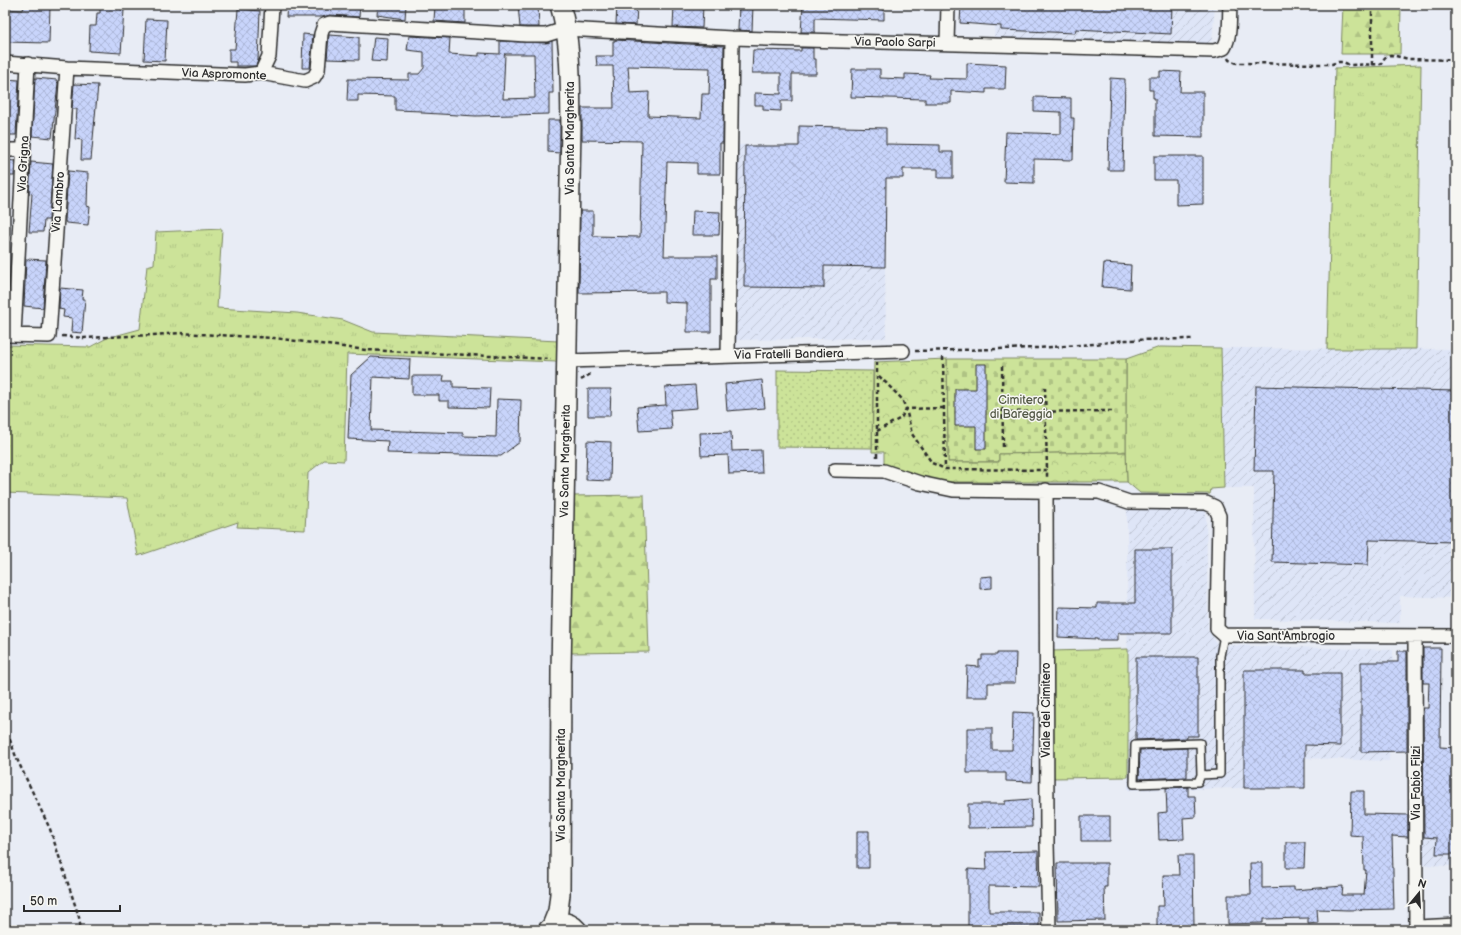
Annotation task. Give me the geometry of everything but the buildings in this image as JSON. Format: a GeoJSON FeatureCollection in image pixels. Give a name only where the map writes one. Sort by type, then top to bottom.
{"type":"FeatureCollection","features":[{"type":"Feature","properties":{"kind":"street"},"geometry":{"type":"LineString","coordinates":[[261,74],[269,56],[272,5]]}},
{"type":"Feature","properties":{"kind":"street","name":"Via Santa Margherita"},"geometry":{"type":"LineString","coordinates":[[560,5],[570,66],[571,126],[560,360],[561,671],[560,894],[558,910],[561,927]]}},
{"type":"Feature","properties":{"kind":"street"},"geometry":{"type":"LineString","coordinates":[[947,43],[948,5]]}},
{"type":"Feature","properties":{"kind":"street"},"geometry":{"type":"LineString","coordinates":[[1224,48],[1229,35],[1230,5]]}},
{"type":"Feature","properties":{"kind":"street","name":"Via Aspromonte"},"geometry":{"type":"LineString","coordinates":[[5,63],[67,68],[246,75],[261,74],[305,81],[314,77],[318,70],[321,34],[324,24],[330,22],[526,35],[546,35],[565,29]]}},
{"type":"Feature","properties":{"kind":"street","name":"Via Paolo Sarpi"},"geometry":{"type":"LineString","coordinates":[[565,29],[732,38],[1201,51],[1214,51],[1224,48]]}},
{"type":"Feature","properties":{"kind":"street"},"geometry":{"type":"LineString","coordinates":[[728,356],[732,38]]}},
{"type":"Feature","properties":{"kind":"street","name":"Via Grigna"},"geometry":{"type":"LineString","coordinates":[[10,335],[28,64]]}},
{"type":"Feature","properties":{"kind":"street","name":"Via Lambro"},"geometry":{"type":"LineString","coordinates":[[49,336],[67,68]]}},
{"type":"Feature","properties":{"kind":"street"},"geometry":{"type":"LineString","coordinates":[[5,150],[23,150]]}},
{"type":"Feature","properties":{"kind":"street"},"geometry":{"type":"LineString","coordinates":[[10,335],[49,336]]}},
{"type":"Feature","properties":{"kind":"street","name":"Via Fratelli Bandiera"},"geometry":{"type":"LineString","coordinates":[[560,360],[904,351]]}},
{"type":"Feature","properties":{"kind":"street"},"geometry":{"type":"LineString","coordinates":[[836,470],[884,471],[920,483],[953,490],[1046,490]]}},
{"type":"Feature","properties":{"kind":"street","name":"Via Sant'Ambrogio"},"geometry":{"type":"LineString","coordinates":[[1046,490],[1099,492],[1130,502],[1206,503],[1215,507],[1219,516],[1217,629],[1224,635],[1456,636]]}},
{"type":"Feature","properties":{"kind":"street","name":"Viale del Cimitero"},"geometry":{"type":"LineString","coordinates":[[1046,490],[1047,843],[1050,930]]}},
{"type":"Feature","properties":{"kind":"street","name":"Via Fabio Filzi"},"geometry":{"type":"LineString","coordinates":[[1415,636],[1418,930]]}},
{"type":"Feature","properties":{"kind":"street"},"geometry":{"type":"LineString","coordinates":[[1418,930],[1456,928]]}},
{"type":"Feature","properties":{"kind":"lane"},"geometry":{"type":"LineString","coordinates":[[1201,775],[1220,774],[1220,656],[1224,635]]}},
{"type":"Feature","properties":{"kind":"lane"},"geometry":{"type":"LineString","coordinates":[[1200,743],[1201,775],[1198,782],[1134,784],[1135,745],[1200,743]]}},
{"type":"Feature","properties":{"kind":"path"},"geometry":{"type":"LineString","coordinates":[[1372,5],[1372,65]]}},
{"type":"Feature","properties":{"kind":"path"},"geometry":{"type":"LineString","coordinates":[[1224,48],[1230,60],[1237,63],[1332,64],[1343,62],[1350,65],[1372,65],[1381,64],[1384,58],[1388,55],[1409,59],[1456,60]]}},
{"type":"Feature","properties":{"kind":"path"},"geometry":{"type":"LineString","coordinates":[[49,336],[84,338],[180,333],[274,338],[366,350],[560,360]]}},
{"type":"Feature","properties":{"kind":"path"},"geometry":{"type":"LineString","coordinates":[[904,351],[1039,348],[1126,340],[1192,339]]}},
{"type":"Feature","properties":{"kind":"path"},"geometry":{"type":"LineString","coordinates":[[877,352],[877,471]]}},
{"type":"Feature","properties":{"kind":"path"},"geometry":{"type":"LineString","coordinates":[[943,357],[945,469]]}},
{"type":"Feature","properties":{"kind":"path"},"geometry":{"type":"LineString","coordinates":[[1002,366],[1003,448]]}},
{"type":"Feature","properties":{"kind":"path"},"geometry":{"type":"LineString","coordinates":[[877,374],[902,399],[912,434],[932,463],[945,469],[1047,470]]}},
{"type":"Feature","properties":{"kind":"path"},"geometry":{"type":"LineString","coordinates":[[1045,387],[1046,490]]}},
{"type":"Feature","properties":{"kind":"path"},"geometry":{"type":"LineString","coordinates":[[906,409],[943,408]]}},
{"type":"Feature","properties":{"kind":"path"},"geometry":{"type":"LineString","coordinates":[[877,431],[901,418],[906,409]]}},
{"type":"Feature","properties":{"kind":"path"},"geometry":{"type":"LineString","coordinates":[[1002,412],[1114,411]]}},
{"type":"Feature","properties":{"kind":"path"},"geometry":{"type":"LineString","coordinates":[[5,726],[16,757],[50,828],[79,917],[81,930]]}},
{"type":"Feature","properties":{"kind":"shaded area"},"geometry":{"type":"Polygon","coordinates":[[[996,5],[1215,5],[1212,40],[1205,45],[994,38],[996,5]]]}},
{"type":"Feature","properties":{"kind":"shaded area"},"geometry":{"type":"Polygon","coordinates":[[[799,126],[827,126],[827,151],[844,128],[886,128],[886,338],[736,340],[738,145],[799,146],[799,126]]]}},
{"type":"Feature","properties":{"kind":"shaded area"},"geometry":{"type":"Polygon","coordinates":[[[1221,348],[1456,349],[1456,598],[1400,596],[1400,623],[1255,619],[1254,488],[1224,488],[1221,348]]]}},
{"type":"Feature","properties":{"kind":"shaded area"},"geometry":{"type":"Polygon","coordinates":[[[1127,509],[1206,510],[1208,630],[1218,645],[1393,650],[1389,761],[1305,758],[1305,788],[1128,790],[1127,509]]]}},
{"type":"Feature","properties":{"kind":"shaded area"},"geometry":{"type":"Polygon","coordinates":[[[1423,775],[1456,775],[1456,866],[1422,865],[1423,775]]]}},
{"type":"Feature","properties":{"kind":"green space"},"geometry":{"type":"Polygon","coordinates":[[[1343,5],[1401,5],[1400,54],[1341,54],[1343,5]]]}},
{"type":"Feature","properties":{"kind":"green space"},"geometry":{"type":"Polygon","coordinates":[[[1421,65],[1416,349],[1327,349],[1335,68],[1421,65]]]}},
{"type":"Feature","properties":{"kind":"green space"},"geometry":{"type":"Polygon","coordinates":[[[222,229],[217,308],[297,313],[343,320],[373,332],[558,341],[557,362],[347,354],[344,461],[324,460],[308,473],[305,530],[237,527],[238,522],[138,556],[127,498],[5,493],[5,345],[90,347],[107,338],[140,329],[147,266],[154,264],[156,232],[222,229]]]}},
{"type":"Feature","properties":{"kind":"green space"},"geometry":{"type":"Polygon","coordinates":[[[1160,347],[1221,348],[1224,488],[1211,489],[1210,494],[1140,493],[1127,482],[1126,359],[1160,347]]]}},
{"type":"Feature","properties":{"kind":"green space","name":"Cimitero di Bareggia"},"geometry":{"type":"Polygon","coordinates":[[[947,359],[1126,359],[1126,452],[999,454],[999,462],[948,462],[947,359]]]}},
{"type":"Feature","properties":{"kind":"green space"},"geometry":{"type":"Polygon","coordinates":[[[947,359],[948,462],[999,462],[999,454],[1126,452],[1127,482],[945,482],[908,473],[884,464],[884,452],[872,452],[874,362],[947,359]]]}},
{"type":"Feature","properties":{"kind":"green space"},"geometry":{"type":"Polygon","coordinates":[[[777,370],[873,371],[872,448],[777,447],[777,370]]]}},
{"type":"Feature","properties":{"kind":"green space"},"geometry":{"type":"Polygon","coordinates":[[[644,495],[649,652],[570,653],[570,496],[644,495]]]}},
{"type":"Feature","properties":{"kind":"green space"},"geometry":{"type":"Polygon","coordinates":[[[1128,649],[1128,777],[1052,778],[1052,651],[1128,649]]]}}]}
